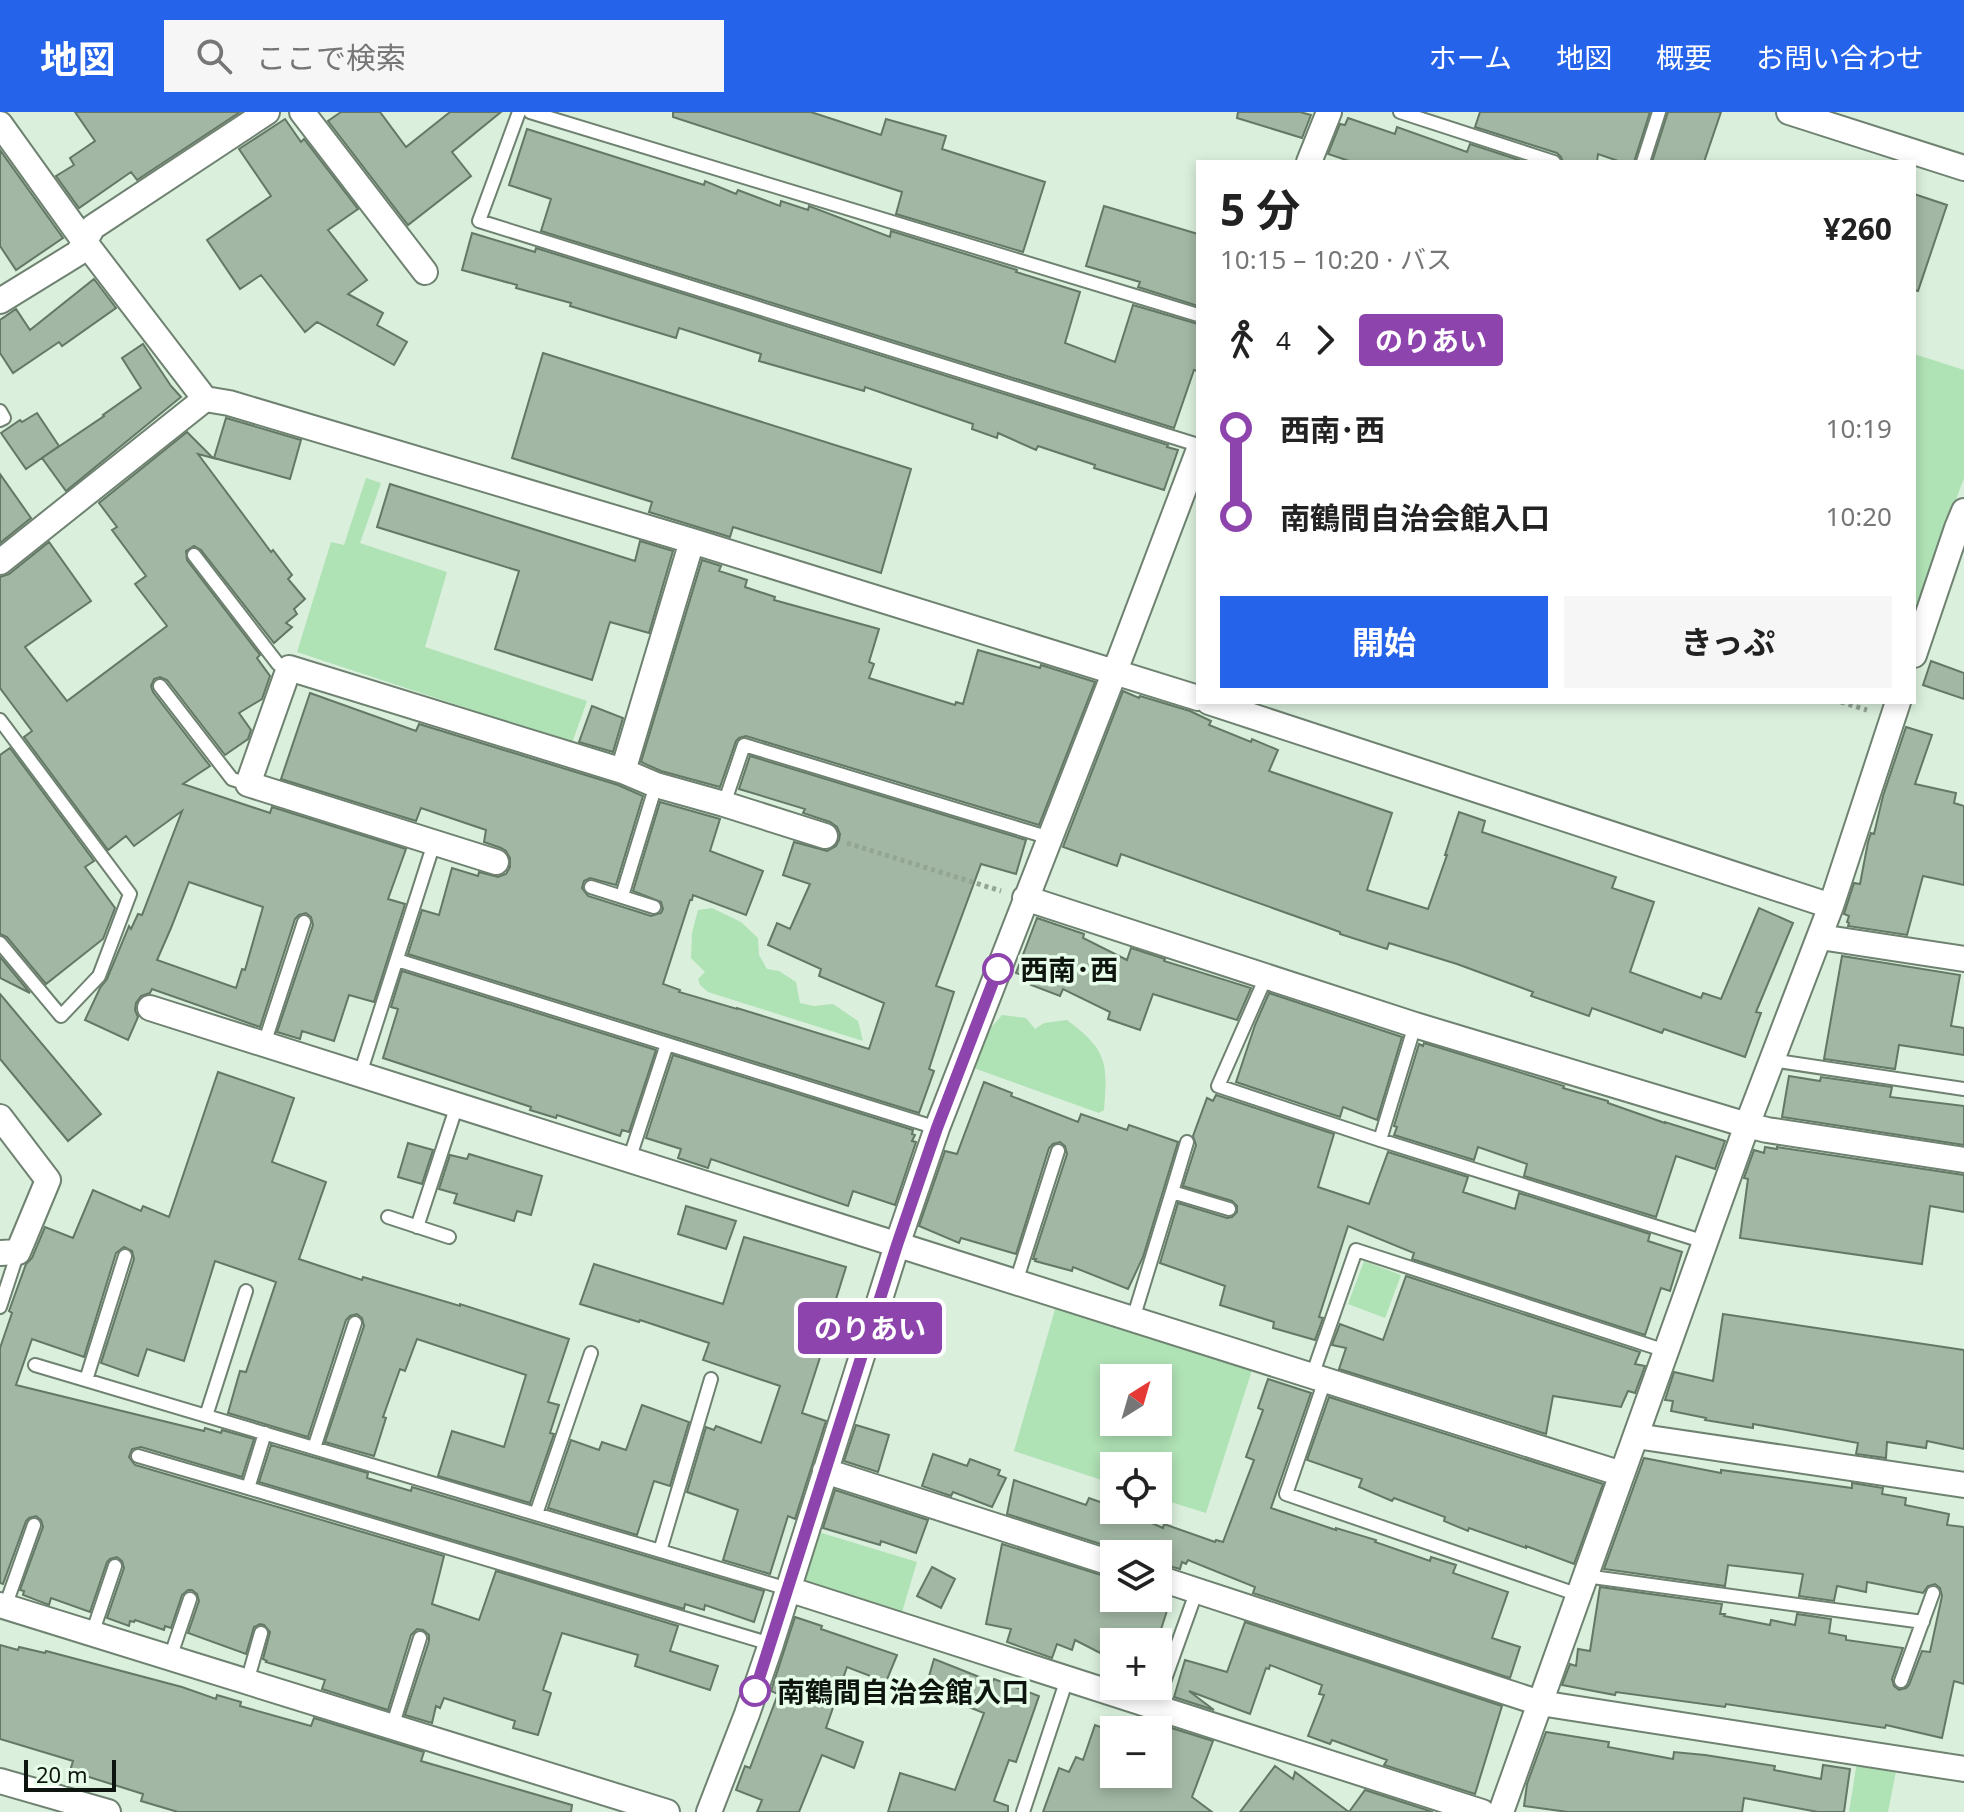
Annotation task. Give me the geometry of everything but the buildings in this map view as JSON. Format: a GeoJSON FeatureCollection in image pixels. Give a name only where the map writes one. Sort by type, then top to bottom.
{"type":"FeatureCollection","features":[{"type":"Feature","properties":{"kind":"street"},"geometry":{"type":"LineString","coordinates":[[0,301],[78,253],[93,227],[267,112]]}},
{"type":"Feature","properties":{"kind":"street"},"geometry":{"type":"LineString","coordinates":[[302,112],[425,272]]}},
{"type":"Feature","properties":{"kind":"street"},"geometry":{"type":"LineString","coordinates":[[1310,160],[1329,112]]}},
{"type":"Feature","properties":{"kind":"street"},"geometry":{"type":"LineString","coordinates":[[1789,112],[1964,168]]}},
{"type":"Feature","properties":{"kind":"street"},"geometry":{"type":"LineString","coordinates":[[2,131],[205,399],[229,403],[692,541],[1196,697]]}},
{"type":"Feature","properties":{"kind":"street"},"geometry":{"type":"LineString","coordinates":[[0,562],[205,399]]}},
{"type":"Feature","properties":{"kind":"street"},"geometry":{"type":"LineString","coordinates":[[709,1812],[771,1644],[937,1128],[1196,457]]}},
{"type":"Feature","properties":{"kind":"street"},"geometry":{"type":"LineString","coordinates":[[1916,649],[1964,511]]}},
{"type":"Feature","properties":{"kind":"street"},"geometry":{"type":"LineString","coordinates":[[623,771],[692,541]]}},
{"type":"Feature","properties":{"kind":"street"},"geometry":{"type":"LineString","coordinates":[[496,862],[248,784],[289,668],[825,836]]}},
{"type":"Feature","properties":{"kind":"street"},"geometry":{"type":"LineString","coordinates":[[1215,704],[1831,906]]}},
{"type":"Feature","properties":{"kind":"street"},"geometry":{"type":"LineString","coordinates":[[1501,1812],[1747,1125],[1820,937],[1897,704]]}},
{"type":"Feature","properties":{"kind":"street"},"geometry":{"type":"LineString","coordinates":[[1025,898],[1415,1025],[1747,1125],[1964,1160]]}},
{"type":"Feature","properties":{"kind":"street"},"geometry":{"type":"LineString","coordinates":[[1820,937],[1964,959]]}},
{"type":"Feature","properties":{"kind":"street"},"geometry":{"type":"LineString","coordinates":[[150,1008],[1622,1474]]}},
{"type":"Feature","properties":{"kind":"street"},"geometry":{"type":"LineString","coordinates":[[0,1117],[9,1140],[48,1180],[9,1252]]}},
{"type":"Feature","properties":{"kind":"street"},"geometry":{"type":"LineString","coordinates":[[1636,1436],[1964,1485]]}},
{"type":"Feature","properties":{"kind":"street"},"geometry":{"type":"LineString","coordinates":[[825,1471],[1100,1559]]}},
{"type":"Feature","properties":{"kind":"street"},"geometry":{"type":"LineString","coordinates":[[1172,1582],[1540,1703],[1964,1769]]}},
{"type":"Feature","properties":{"kind":"street"},"geometry":{"type":"LineString","coordinates":[[788,1589],[1482,1812]]}},
{"type":"Feature","properties":{"kind":"street"},"geometry":{"type":"LineString","coordinates":[[2,1606],[667,1812]]}},
{"type":"Feature","properties":{"kind":"street"},"geometry":{"type":"LineString","coordinates":[[0,1781],[75,1808],[108,1812]]}},
{"type":"Feature","properties":{"kind":"lane"},"geometry":{"type":"LineString","coordinates":[[519,112],[479,221],[1196,444]]}},
{"type":"Feature","properties":{"kind":"lane"},"geometry":{"type":"LineString","coordinates":[[530,112],[1196,314]]}},
{"type":"Feature","properties":{"kind":"lane"},"geometry":{"type":"LineString","coordinates":[[1400,112],[1548,160]]}},
{"type":"Feature","properties":{"kind":"lane"},"geometry":{"type":"LineString","coordinates":[[1644,160],[1659,112]]}},
{"type":"Feature","properties":{"kind":"lane"},"geometry":{"type":"LineString","coordinates":[[0,411],[4,418],[0,420]]}},
{"type":"Feature","properties":{"kind":"lane"},"geometry":{"type":"LineString","coordinates":[[194,555],[278,664],[289,668]]}},
{"type":"Feature","properties":{"kind":"lane"},"geometry":{"type":"LineString","coordinates":[[160,686],[232,779],[248,784]]}},
{"type":"Feature","properties":{"kind":"lane"},"geometry":{"type":"LineString","coordinates":[[0,720],[130,894],[99,976],[61,1016],[0,943]]}},
{"type":"Feature","properties":{"kind":"lane"},"geometry":{"type":"LineString","coordinates":[[724,804],[744,745],[1050,838]]}},
{"type":"Feature","properties":{"kind":"lane"},"geometry":{"type":"LineString","coordinates":[[622,896],[656,785]]}},
{"type":"Feature","properties":{"kind":"lane"},"geometry":{"type":"LineString","coordinates":[[360,1074],[434,843]]}},
{"type":"Feature","properties":{"kind":"lane"},"geometry":{"type":"LineString","coordinates":[[591,887],[654,907]]}},
{"type":"Feature","properties":{"kind":"lane"},"geometry":{"type":"LineString","coordinates":[[264,1044],[304,922]]}},
{"type":"Feature","properties":{"kind":"lane"},"geometry":{"type":"LineString","coordinates":[[397,960],[937,1128]]}},
{"type":"Feature","properties":{"kind":"lane"},"geometry":{"type":"LineString","coordinates":[[1266,977],[1218,1086],[1705,1242]]}},
{"type":"Feature","properties":{"kind":"lane"},"geometry":{"type":"LineString","coordinates":[[1380,1140],[1415,1025]]}},
{"type":"Feature","properties":{"kind":"lane"},"geometry":{"type":"LineString","coordinates":[[629,1160],[667,1044]]}},
{"type":"Feature","properties":{"kind":"lane"},"geometry":{"type":"LineString","coordinates":[[1771,1060],[1964,1089]]}},
{"type":"Feature","properties":{"kind":"lane"},"geometry":{"type":"LineString","coordinates":[[417,1227],[457,1105]]}},
{"type":"Feature","properties":{"kind":"lane"},"geometry":{"type":"LineString","coordinates":[[1133,1319],[1187,1142]]}},
{"type":"Feature","properties":{"kind":"lane"},"geometry":{"type":"LineString","coordinates":[[1016,1282],[1058,1151]]}},
{"type":"Feature","properties":{"kind":"lane"},"geometry":{"type":"LineString","coordinates":[[1172,1192],[1229,1209]]}},
{"type":"Feature","properties":{"kind":"lane"},"geometry":{"type":"LineString","coordinates":[[388,1217],[449,1237]]}},
{"type":"Feature","properties":{"kind":"lane"},"geometry":{"type":"LineString","coordinates":[[1666,1351],[1356,1250],[1286,1494],[1582,1586],[1923,1622]]}},
{"type":"Feature","properties":{"kind":"lane"},"geometry":{"type":"LineString","coordinates":[[0,1307],[9,1252]]}},
{"type":"Feature","properties":{"kind":"lane"},"geometry":{"type":"LineString","coordinates":[[86,1380],[125,1256]]}},
{"type":"Feature","properties":{"kind":"lane"},"geometry":{"type":"LineString","coordinates":[[206,1416],[246,1291]]}},
{"type":"Feature","properties":{"kind":"lane"},"geometry":{"type":"LineString","coordinates":[[314,1448],[355,1323]]}},
{"type":"Feature","properties":{"kind":"lane"},"geometry":{"type":"LineString","coordinates":[[536,1514],[591,1353]]}},
{"type":"Feature","properties":{"kind":"lane"},"geometry":{"type":"LineString","coordinates":[[35,1365],[788,1589]]}},
{"type":"Feature","properties":{"kind":"lane"},"geometry":{"type":"LineString","coordinates":[[660,1551],[711,1379]]}},
{"type":"Feature","properties":{"kind":"lane"},"geometry":{"type":"LineString","coordinates":[[248,1488],[265,1433]]}},
{"type":"Feature","properties":{"kind":"lane"},"geometry":{"type":"LineString","coordinates":[[138,1456],[771,1644]]}},
{"type":"Feature","properties":{"kind":"lane"},"geometry":{"type":"LineString","coordinates":[[2,1606],[34,1525]]}},
{"type":"Feature","properties":{"kind":"lane"},"geometry":{"type":"LineString","coordinates":[[92,1634],[115,1566]]}},
{"type":"Feature","properties":{"kind":"lane"},"geometry":{"type":"LineString","coordinates":[[1155,1707],[1197,1590]]}},
{"type":"Feature","properties":{"kind":"lane"},"geometry":{"type":"LineString","coordinates":[[1901,1681],[1933,1593]]}},
{"type":"Feature","properties":{"kind":"lane"},"geometry":{"type":"LineString","coordinates":[[170,1658],[190,1599]]}},
{"type":"Feature","properties":{"kind":"lane"},"geometry":{"type":"LineString","coordinates":[[247,1682],[261,1633]]}},
{"type":"Feature","properties":{"kind":"lane"},"geometry":{"type":"LineString","coordinates":[[392,1727],[420,1638]]}},
{"type":"Feature","properties":{"kind":"lane"},"geometry":{"type":"LineString","coordinates":[[1023,1812],[1067,1679]]}},
{"type":"Feature","properties":{"kind":"path"},"geometry":{"type":"LineString","coordinates":[[825,836],[1025,898]]}},
{"type":"Feature","properties":{"kind":"green space"},"geometry":{"type":"Polygon","coordinates":[[[1916,355],[1964,370],[1964,478],[1916,608],[1916,355]]]}},
{"type":"Feature","properties":{"kind":"green space"},"geometry":{"type":"Polygon","coordinates":[[[366,478],[381,483],[360,543],[447,572],[425,647],[587,701],[572,743],[297,652],[331,542],[344,545],[366,478]]]}},
{"type":"Feature","properties":{"kind":"green space"},"geometry":{"type":"Polygon","coordinates":[[[712,908],[741,922],[758,938],[759,955],[767,969],[779,971],[796,982],[800,1003],[814,1006],[833,1004],[858,1021],[863,1041],[708,992],[700,985],[698,979],[705,972],[691,958],[692,933],[698,910],[712,908]]]}},
{"type":"Feature","properties":{"kind":"green space"},"geometry":{"type":"Polygon","coordinates":[[[1002,1015],[1026,1018],[1035,1029],[1044,1023],[1067,1020],[1090,1040],[1105,1068],[1104,1110],[1099,1113],[971,1067],[984,1036],[1002,1015]]]}},
{"type":"Feature","properties":{"kind":"green space"},"geometry":{"type":"Polygon","coordinates":[[[1364,1261],[1401,1275],[1385,1318],[1348,1304],[1364,1261]]]}},
{"type":"Feature","properties":{"kind":"green space"},"geometry":{"type":"Polygon","coordinates":[[[1056,1306],[1253,1367],[1206,1513],[1172,1502],[1172,1452],[1100,1452],[1100,1479],[1014,1451],[1056,1306]]]}},
{"type":"Feature","properties":{"kind":"green space"},"geometry":{"type":"Polygon","coordinates":[[[812,1530],[917,1562],[902,1612],[797,1580],[812,1530]]]}},
{"type":"Feature","properties":{"kind":"green space"},"geometry":{"type":"Polygon","coordinates":[[[1857,1762],[1897,1766],[1888,1812],[1849,1812],[1857,1762]]]}},
{"type":"Feature","properties":{"kind":"bus line","name":"のりあい"},"geometry":{"type":"LineString","coordinates":[[755,1691],[897,1245],[937,1128],[998,969]]}},
{"type":"Feature","properties":{"kind":"place","name":"西南･西"},"geometry":{"type":"Point","coordinates":[998,969]}},
{"type":"Feature","properties":{"kind":"place","name":"南鶴間自治会館入口"},"geometry":{"type":"Point","coordinates":[755,1691]}}]}
